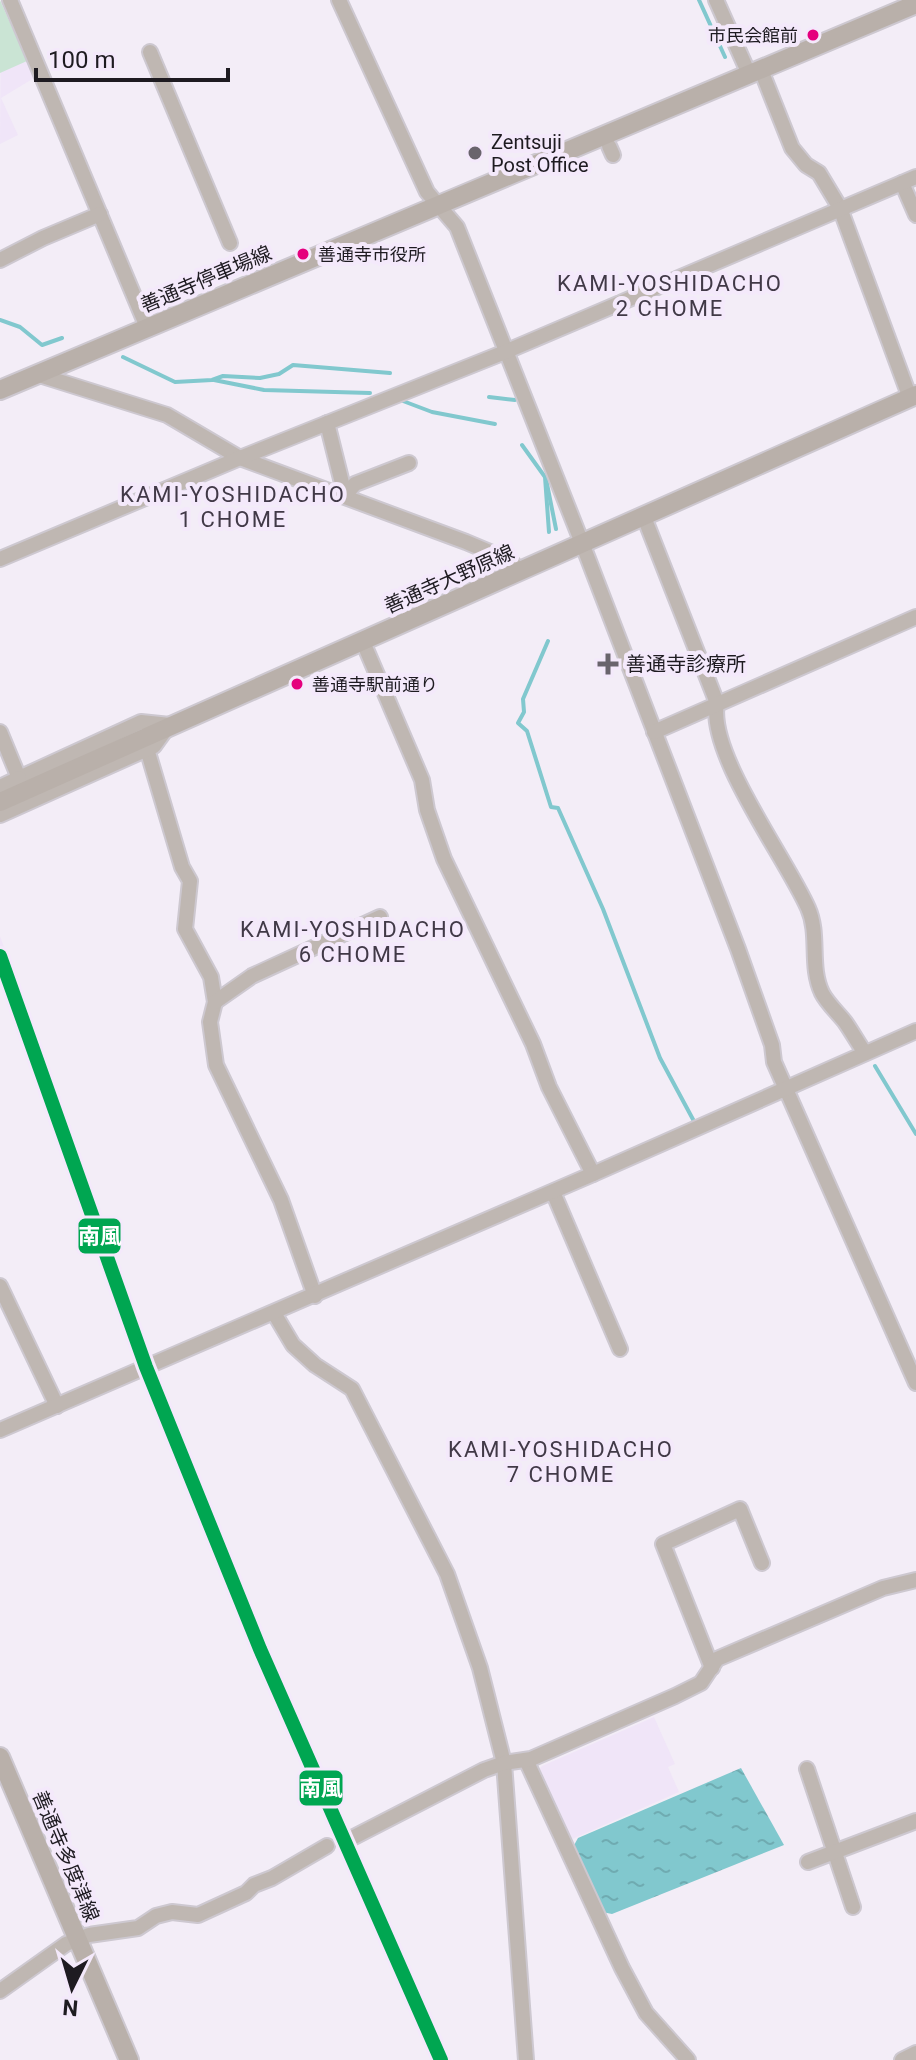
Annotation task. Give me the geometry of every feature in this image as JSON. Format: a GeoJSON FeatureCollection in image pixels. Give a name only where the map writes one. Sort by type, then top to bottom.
{"type":"FeatureCollection","features":[{"type":"Feature","properties":{"kind":"main road","name":"善通寺停車場線"},"geometry":{"type":"LineString","coordinates":[[2,387],[916,4]]}},
{"type":"Feature","properties":{"kind":"main road","name":"善通寺大野原線"},"geometry":{"type":"LineString","coordinates":[[0,802],[913,396]]}},
{"type":"Feature","properties":{"kind":"main road","name":"善通寺多度津線"},"geometry":{"type":"LineString","coordinates":[[0,1757],[129,2060]]}},
{"type":"Feature","properties":{"kind":"street"},"geometry":{"type":"LineString","coordinates":[[10,0],[147,327]]}},
{"type":"Feature","properties":{"kind":"street"},"geometry":{"type":"LineString","coordinates":[[339,0],[427,192],[457,227],[738,949],[772,1045],[774,1062],[916,1383]]}},
{"type":"Feature","properties":{"kind":"street"},"geometry":{"type":"LineString","coordinates":[[716,0],[792,148],[806,165],[819,173],[840,208],[913,396]]}},
{"type":"Feature","properties":{"kind":"street"},"geometry":{"type":"LineString","coordinates":[[150,52],[230,243]]}},
{"type":"Feature","properties":{"kind":"street"},"geometry":{"type":"LineString","coordinates":[[0,559],[240,458],[505,352],[663,279],[909,180],[916,215]]}},
{"type":"Feature","properties":{"kind":"street"},"geometry":{"type":"LineString","coordinates":[[0,260],[100,214]]}},
{"type":"Feature","properties":{"kind":"street"},"geometry":{"type":"LineString","coordinates":[[36,374],[167,415],[240,458],[503,557],[519,571]]}},
{"type":"Feature","properties":{"kind":"street"},"geometry":{"type":"LineString","coordinates":[[327,423],[345,495]]}},
{"type":"Feature","properties":{"kind":"street"},"geometry":{"type":"LineString","coordinates":[[345,495],[355,484],[409,463]]}},
{"type":"Feature","properties":{"kind":"street"},"geometry":{"type":"LineString","coordinates":[[644,517],[717,703],[714,716],[733,773],[789,868],[810,912],[814,967],[823,994],[865,1053]]}},
{"type":"Feature","properties":{"kind":"street"},"geometry":{"type":"LineString","coordinates":[[654,732],[916,617]]}},
{"type":"Feature","properties":{"kind":"street"},"geometry":{"type":"LineString","coordinates":[[363,642],[422,780],[427,810],[444,859],[533,1044],[549,1087],[593,1174]]}},
{"type":"Feature","properties":{"kind":"street"},"geometry":{"type":"LineString","coordinates":[[0,787],[141,722],[170,725]]}},
{"type":"Feature","properties":{"kind":"street"},"geometry":{"type":"LineString","coordinates":[[0,815],[154,746],[170,725]]}},
{"type":"Feature","properties":{"kind":"street"},"geometry":{"type":"LineString","coordinates":[[0,732],[19,778]]}},
{"type":"Feature","properties":{"kind":"street"},"geometry":{"type":"LineString","coordinates":[[147,749],[182,867],[190,881],[185,929],[211,977],[215,1002],[210,1022],[216,1065],[281,1200],[315,1296]]}},
{"type":"Feature","properties":{"kind":"street"},"geometry":{"type":"LineString","coordinates":[[215,1002],[252,976],[380,917]]}},
{"type":"Feature","properties":{"kind":"street"},"geometry":{"type":"LineString","coordinates":[[0,1430],[315,1296],[916,1031]]}},
{"type":"Feature","properties":{"kind":"street"},"geometry":{"type":"LineString","coordinates":[[553,1192],[620,1349]]}},
{"type":"Feature","properties":{"kind":"street"},"geometry":{"type":"LineString","coordinates":[[0,1286],[57,1406]]}},
{"type":"Feature","properties":{"kind":"street"},"geometry":{"type":"LineString","coordinates":[[274,1313],[293,1345],[315,1365],[352,1389],[447,1574],[480,1668],[504,1763],[526,2060]]}},
{"type":"Feature","properties":{"kind":"street"},"geometry":{"type":"LineString","coordinates":[[712,1668],[663,1544],[740,1509],[762,1563]]}},
{"type":"Feature","properties":{"kind":"street"},"geometry":{"type":"LineString","coordinates":[[352,1838],[422,1800],[504,1763],[526,1760],[675,1696],[701,1683],[717,1659],[883,1588],[916,1580]]}},
{"type":"Feature","properties":{"kind":"street"},"geometry":{"type":"LineString","coordinates":[[526,1760],[646,2013],[688,2060]]}},
{"type":"Feature","properties":{"kind":"street"},"geometry":{"type":"LineString","coordinates":[[807,1769],[853,1907]]}},
{"type":"Feature","properties":{"kind":"street"},"geometry":{"type":"LineString","coordinates":[[808,1862],[916,1821]]}},
{"type":"Feature","properties":{"kind":"street"},"geometry":{"type":"LineString","coordinates":[[0,1991],[66,1944],[89,1935],[138,1928],[156,1916],[172,1912],[198,1915],[246,1893],[254,1885],[327,1846]]}},
{"type":"Feature","properties":{"kind":"street"},"geometry":{"type":"LineString","coordinates":[[902,2060],[916,2053]]}},
{"type":"Feature","properties":{"kind":"shaded area"},"geometry":{"type":"Polygon","coordinates":[[[1,0],[34,78],[1,98],[18,135],[0,144],[1,0]]]}},
{"type":"Feature","properties":{"kind":"shaded area"},"geometry":{"type":"Polygon","coordinates":[[[0,936],[154,1363],[266,1647],[347,1838],[447,2060],[433,2060],[336,1844],[252,1652],[138,1370],[0,974],[0,936]]]}},
{"type":"Feature","properties":{"kind":"shaded area"},"geometry":{"type":"Polygon","coordinates":[[[654,1717],[675,1764],[668,1767],[679,1792],[568,1841],[536,1773],[542,1766],[654,1717]]]}},
{"type":"Feature","properties":{"kind":"green space"},"geometry":{"type":"Polygon","coordinates":[[[0,0],[27,61],[0,73],[0,0]]]}},
{"type":"Feature","properties":{"kind":"water"},"geometry":{"type":"Polygon","coordinates":[[[741,1768],[784,1845],[612,1914],[602,1912],[573,1847],[578,1838],[741,1768]]]}},
{"type":"Feature","properties":{"kind":"waterway"},"geometry":{"type":"LineString","coordinates":[[699,0],[725,57]]}},
{"type":"Feature","properties":{"kind":"waterway"},"geometry":{"type":"LineString","coordinates":[[0,320],[20,327],[42,345],[62,338]]}},
{"type":"Feature","properties":{"kind":"waterway"},"geometry":{"type":"LineString","coordinates":[[123,357],[175,382],[212,380],[223,376],[260,378],[279,374],[293,365],[390,373]]}},
{"type":"Feature","properties":{"kind":"waterway"},"geometry":{"type":"LineString","coordinates":[[214,380],[264,390],[370,393]]}},
{"type":"Feature","properties":{"kind":"waterway"},"geometry":{"type":"LineString","coordinates":[[489,397],[515,400]]}},
{"type":"Feature","properties":{"kind":"waterway"},"geometry":{"type":"LineString","coordinates":[[403,401],[432,412],[495,424]]}},
{"type":"Feature","properties":{"kind":"waterway"},"geometry":{"type":"LineString","coordinates":[[522,445],[545,477],[549,532]]}},
{"type":"Feature","properties":{"kind":"waterway"},"geometry":{"type":"LineString","coordinates":[[546,479],[556,529]]}},
{"type":"Feature","properties":{"kind":"waterway"},"geometry":{"type":"LineString","coordinates":[[548,641],[523,699],[524,712],[518,723],[527,731],[551,807],[558,808],[603,909],[660,1058],[696,1125]]}},
{"type":"Feature","properties":{"kind":"waterway"},"geometry":{"type":"LineString","coordinates":[[875,1066],[916,1134]]}},
{"type":"Feature","properties":{"kind":"transit line","name":"南風"},"geometry":{"type":"LineString","coordinates":[[0,956],[146,1367],[260,1649],[441,2060]]}},
{"type":"Feature","properties":{"kind":"place","name":"市民会館前"},"geometry":{"type":"Point","coordinates":[813,35]}},
{"type":"Feature","properties":{"kind":"place","name":"Zentsuji Post Office"},"geometry":{"type":"Point","coordinates":[475,153]}},
{"type":"Feature","properties":{"kind":"place","name":"善通寺市役所"},"geometry":{"type":"Point","coordinates":[303,254]}},
{"type":"Feature","properties":{"kind":"place","name":"善通寺診療所"},"geometry":{"type":"Point","coordinates":[608,664]}},
{"type":"Feature","properties":{"kind":"place","name":"善通寺駅前通り"},"geometry":{"type":"Point","coordinates":[297,684]}},
{"type":"Feature","properties":{"kind":"district","name":"KAMI-YOSHIDACHO 2 CHOME"},"geometry":{"type":"Point","coordinates":[670,296]}},
{"type":"Feature","properties":{"kind":"district","name":"KAMI-YOSHIDACHO 1 CHOME"},"geometry":{"type":"Point","coordinates":[233,506]}},
{"type":"Feature","properties":{"kind":"district","name":"KAMI-YOSHIDACHO 6 CHOME"},"geometry":{"type":"Point","coordinates":[353,942]}},
{"type":"Feature","properties":{"kind":"district","name":"KAMI-YOSHIDACHO 7 CHOME"},"geometry":{"type":"Point","coordinates":[561,1462]}}]}
